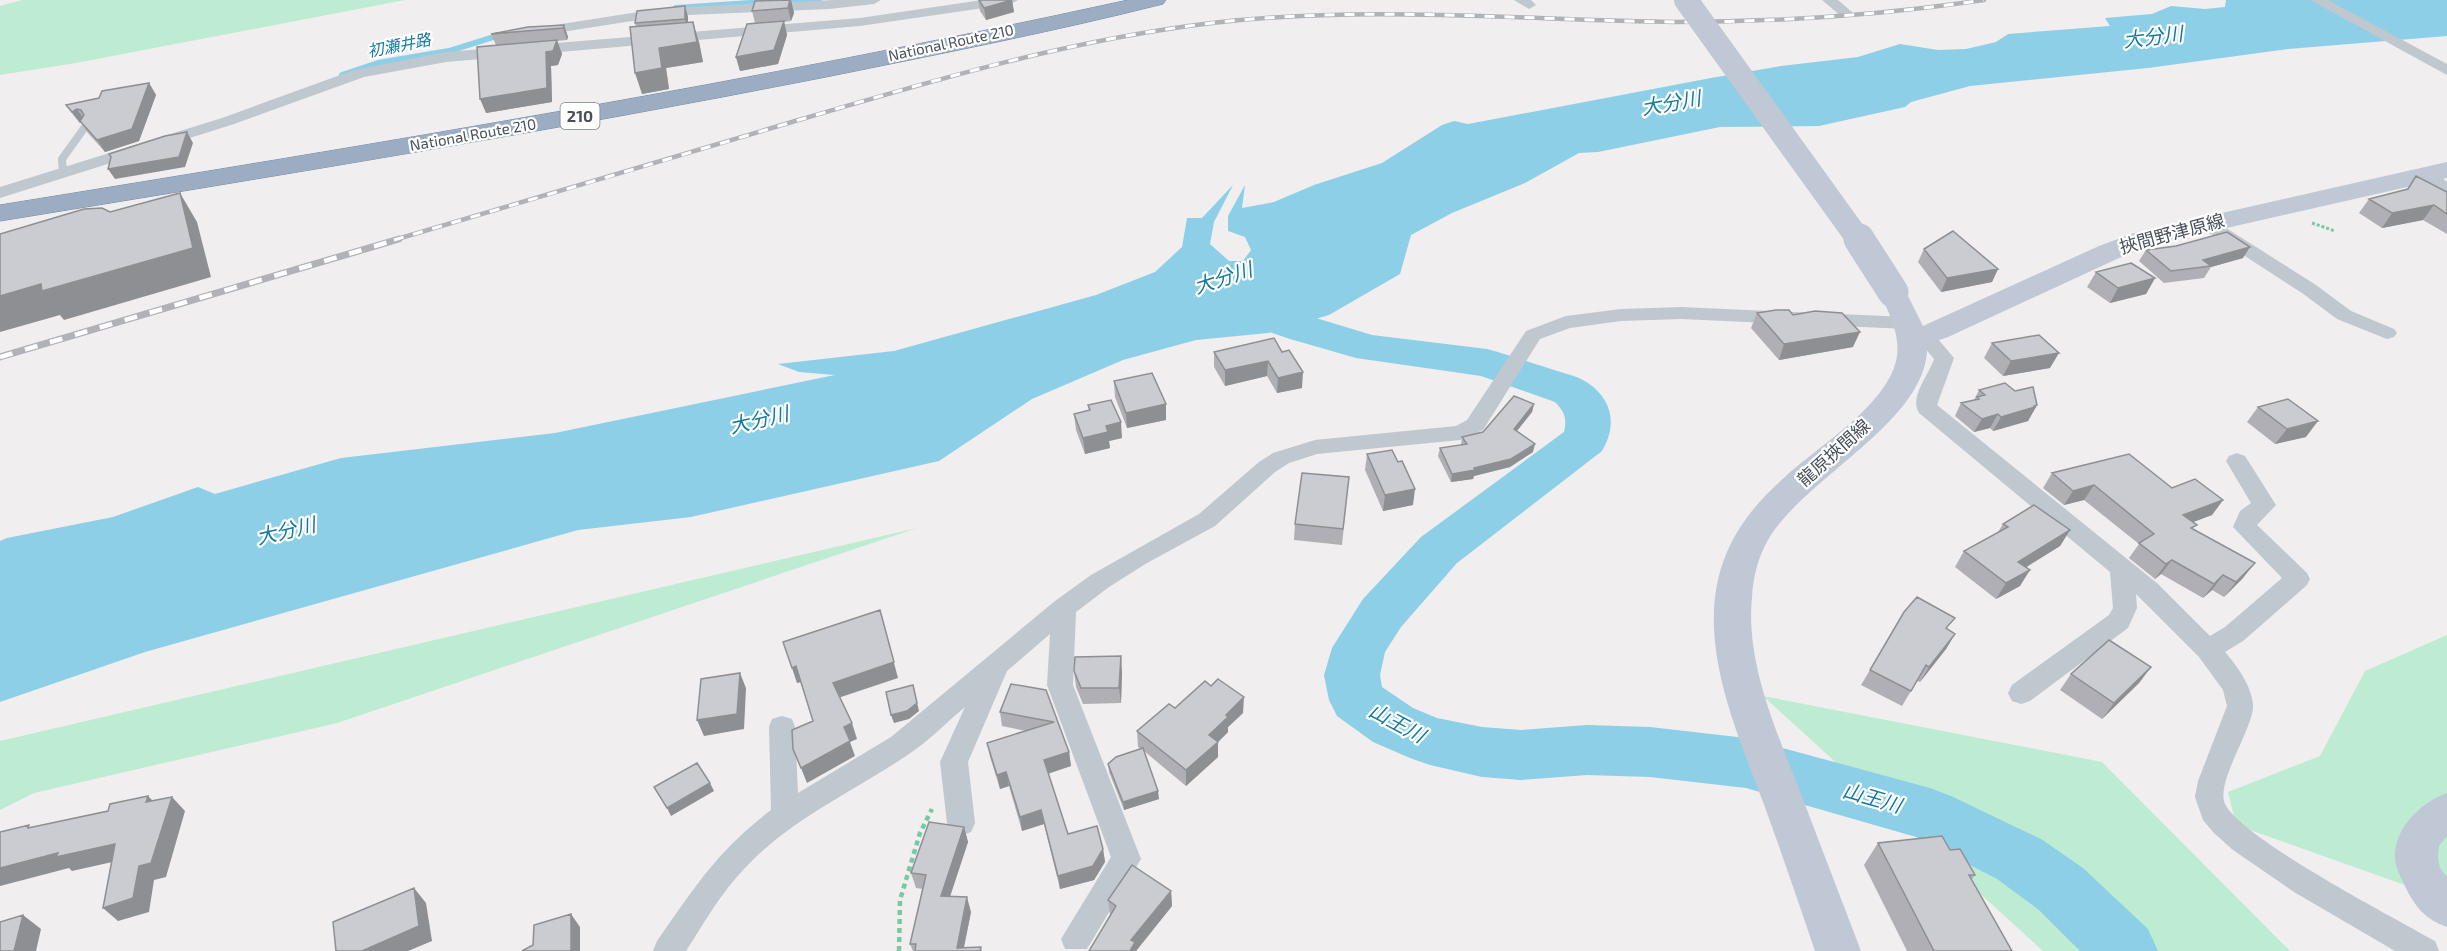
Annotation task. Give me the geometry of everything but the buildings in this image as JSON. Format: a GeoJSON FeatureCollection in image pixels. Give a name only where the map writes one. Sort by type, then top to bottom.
{"type":"FeatureCollection","features":[{"type":"Feature","properties":{"kind":"highway","name":"National Route 210"},"geometry":{"type":"LineString","coordinates":[[0,213],[345,158],[514,128],[862,62],[1126,3],[1156,0]]}},
{"type":"Feature","properties":{"kind":"main road","name":"龍原挾間線"},"geometry":{"type":"LineString","coordinates":[[1686,0],[1856,236],[1893,292],[1914,333],[1910,366],[1893,397],[1881,411],[1769,513],[1747,546],[1737,570],[1732,622],[1748,699],[1838,951]]}},
{"type":"Feature","properties":{"kind":"main road","name":"挾間野津原線"},"geometry":{"type":"LineString","coordinates":[[1914,333],[1969,318],[2117,249],[2155,235],[2206,223],[2440,179]]}},
{"type":"Feature","properties":{"kind":"main road"},"geometry":{"type":"LineString","coordinates":[[2447,811],[2435,819],[2423,832],[2416,865],[2420,877],[2447,907]]}},
{"type":"Feature","properties":{"kind":"street"},"geometry":{"type":"LineString","coordinates":[[524,34],[671,11],[829,5],[874,0]]}},
{"type":"Feature","properties":{"kind":"street"},"geometry":{"type":"LineString","coordinates":[[0,193],[218,124],[359,74],[399,64],[446,57],[860,22],[1011,0]]}},
{"type":"Feature","properties":{"kind":"street"},"geometry":{"type":"LineString","coordinates":[[1829,0],[1846,13]]}},
{"type":"Feature","properties":{"kind":"street"},"geometry":{"type":"LineString","coordinates":[[2317,0],[2447,70]]}},
{"type":"Feature","properties":{"kind":"street"},"geometry":{"type":"LineString","coordinates":[[446,57],[498,38]]}},
{"type":"Feature","properties":{"kind":"street"},"geometry":{"type":"LineString","coordinates":[[2206,223],[2344,315],[2388,333]]}},
{"type":"Feature","properties":{"kind":"street"},"geometry":{"type":"LineString","coordinates":[[668,951],[711,887],[733,860],[785,816],[902,745],[1064,608],[1100,581],[1138,557],[1207,520],[1267,467],[1281,458],[1315,447],[1450,436],[1460,433],[1475,425],[1533,335],[1550,327],[1566,322],[1621,315],[1720,313],[1914,333],[1944,358],[1940,374],[1926,400],[1927,408],[2149,591],[2208,650],[2232,682],[2240,706],[2212,781],[2209,797],[2214,811],[2243,841],[2287,871],[2424,951]]}},
{"type":"Feature","properties":{"kind":"street"},"geometry":{"type":"LineString","coordinates":[[2208,650],[2234,634],[2298,579],[2245,527],[2248,517],[2264,505],[2237,461]]}},
{"type":"Feature","properties":{"kind":"street"},"geometry":{"type":"LineString","coordinates":[[2021,693],[2119,621],[2125,608],[2122,569]]}},
{"type":"Feature","properties":{"kind":"street"},"geometry":{"type":"LineString","coordinates":[[1064,608],[1060,686],[1126,859],[1076,939]]}},
{"type":"Feature","properties":{"kind":"street"},"geometry":{"type":"LineString","coordinates":[[961,823],[954,762],[998,662]]}},
{"type":"Feature","properties":{"kind":"street"},"geometry":{"type":"LineString","coordinates":[[782,727],[785,816]]}},
{"type":"Feature","properties":{"kind":"lane"},"geometry":{"type":"LineString","coordinates":[[63,173],[62,159],[85,127]]}},
{"type":"Feature","properties":{"kind":"path"},"geometry":{"type":"LineString","coordinates":[[899,951],[900,900],[920,833],[954,762]]}},
{"type":"Feature","properties":{"kind":"green space"},"geometry":{"type":"Polygon","coordinates":[[[22,0],[405,0],[76,63],[0,75],[0,6],[22,0]]]}},
{"type":"Feature","properties":{"kind":"green space"},"geometry":{"type":"Polygon","coordinates":[[[917,528],[337,723],[34,793],[0,810],[0,741],[917,528]]]}},
{"type":"Feature","properties":{"kind":"green space"},"geometry":{"type":"Polygon","coordinates":[[[2447,635],[2447,900],[2236,825],[2228,792],[2320,756],[2365,671],[2447,635]]]}},
{"type":"Feature","properties":{"kind":"green space"},"geometry":{"type":"Polygon","coordinates":[[[1763,696],[2102,762],[2290,951],[2043,951],[1763,696]]]}},
{"type":"Feature","properties":{"kind":"water","name":"大分川"},"geometry":{"type":"Polygon","coordinates":[[[2226,0],[2447,0],[2447,36],[2288,49],[2148,68],[1970,86],[1911,102],[1905,107],[1819,126],[1720,127],[1598,152],[1579,153],[1525,183],[1452,213],[1411,235],[1400,274],[1329,315],[1268,333],[1196,340],[1123,360],[1032,399],[939,461],[691,517],[578,530],[145,652],[0,702],[0,541],[7,538],[113,517],[198,487],[215,494],[341,458],[555,433],[835,375],[799,372],[778,364],[894,351],[1096,295],[1155,272],[1182,247],[1187,218],[1202,218],[1233,185],[1214,222],[1210,244],[1229,261],[1243,261],[1251,250],[1245,237],[1228,231],[1228,216],[1245,185],[1242,208],[1274,202],[1314,185],[1382,163],[1442,125],[1454,121],[1468,124],[1711,78],[1781,66],[1858,57],[1900,44],[1938,50],[1966,49],[1996,42],[2008,34],[2110,26],[2105,18],[2152,14],[2171,6],[2205,9],[2225,7],[2226,0]]]}},
{"type":"Feature","properties":{"kind":"waterway","name":"初瀬井路"},"geometry":{"type":"LineString","coordinates":[[781,1],[819,0]]}},
{"type":"Feature","properties":{"kind":"waterway","name":"初瀬井路"},"geometry":{"type":"LineString","coordinates":[[676,8],[765,2]]}},
{"type":"Feature","properties":{"kind":"waterway","name":"初瀬井路"},"geometry":{"type":"LineString","coordinates":[[342,75],[378,63],[449,51],[500,35]]}},
{"type":"Feature","properties":{"kind":"waterway","name":"山王川"},"geometry":{"type":"LineString","coordinates":[[1230,305],[1305,330],[1371,348],[1487,363],[1571,392],[1586,406],[1589,424],[1585,440],[1439,550],[1382,613],[1359,648],[1352,675],[1357,700],[1393,725],[1430,741],[1482,752],[1521,755],[1587,750],[1650,752],[1746,763],[1930,815],[2019,859],[2061,889],[2125,951]]}},
{"type":"Feature","properties":{"kind":"railway"},"geometry":{"type":"LineString","coordinates":[[394,240],[948,77],[1052,51],[1158,30],[1270,18],[1386,14],[1617,21],[1753,21],[1869,14],[1984,0]]}},
{"type":"Feature","properties":{"kind":"railway"},"geometry":{"type":"LineString","coordinates":[[0,357],[399,239]]}}]}
